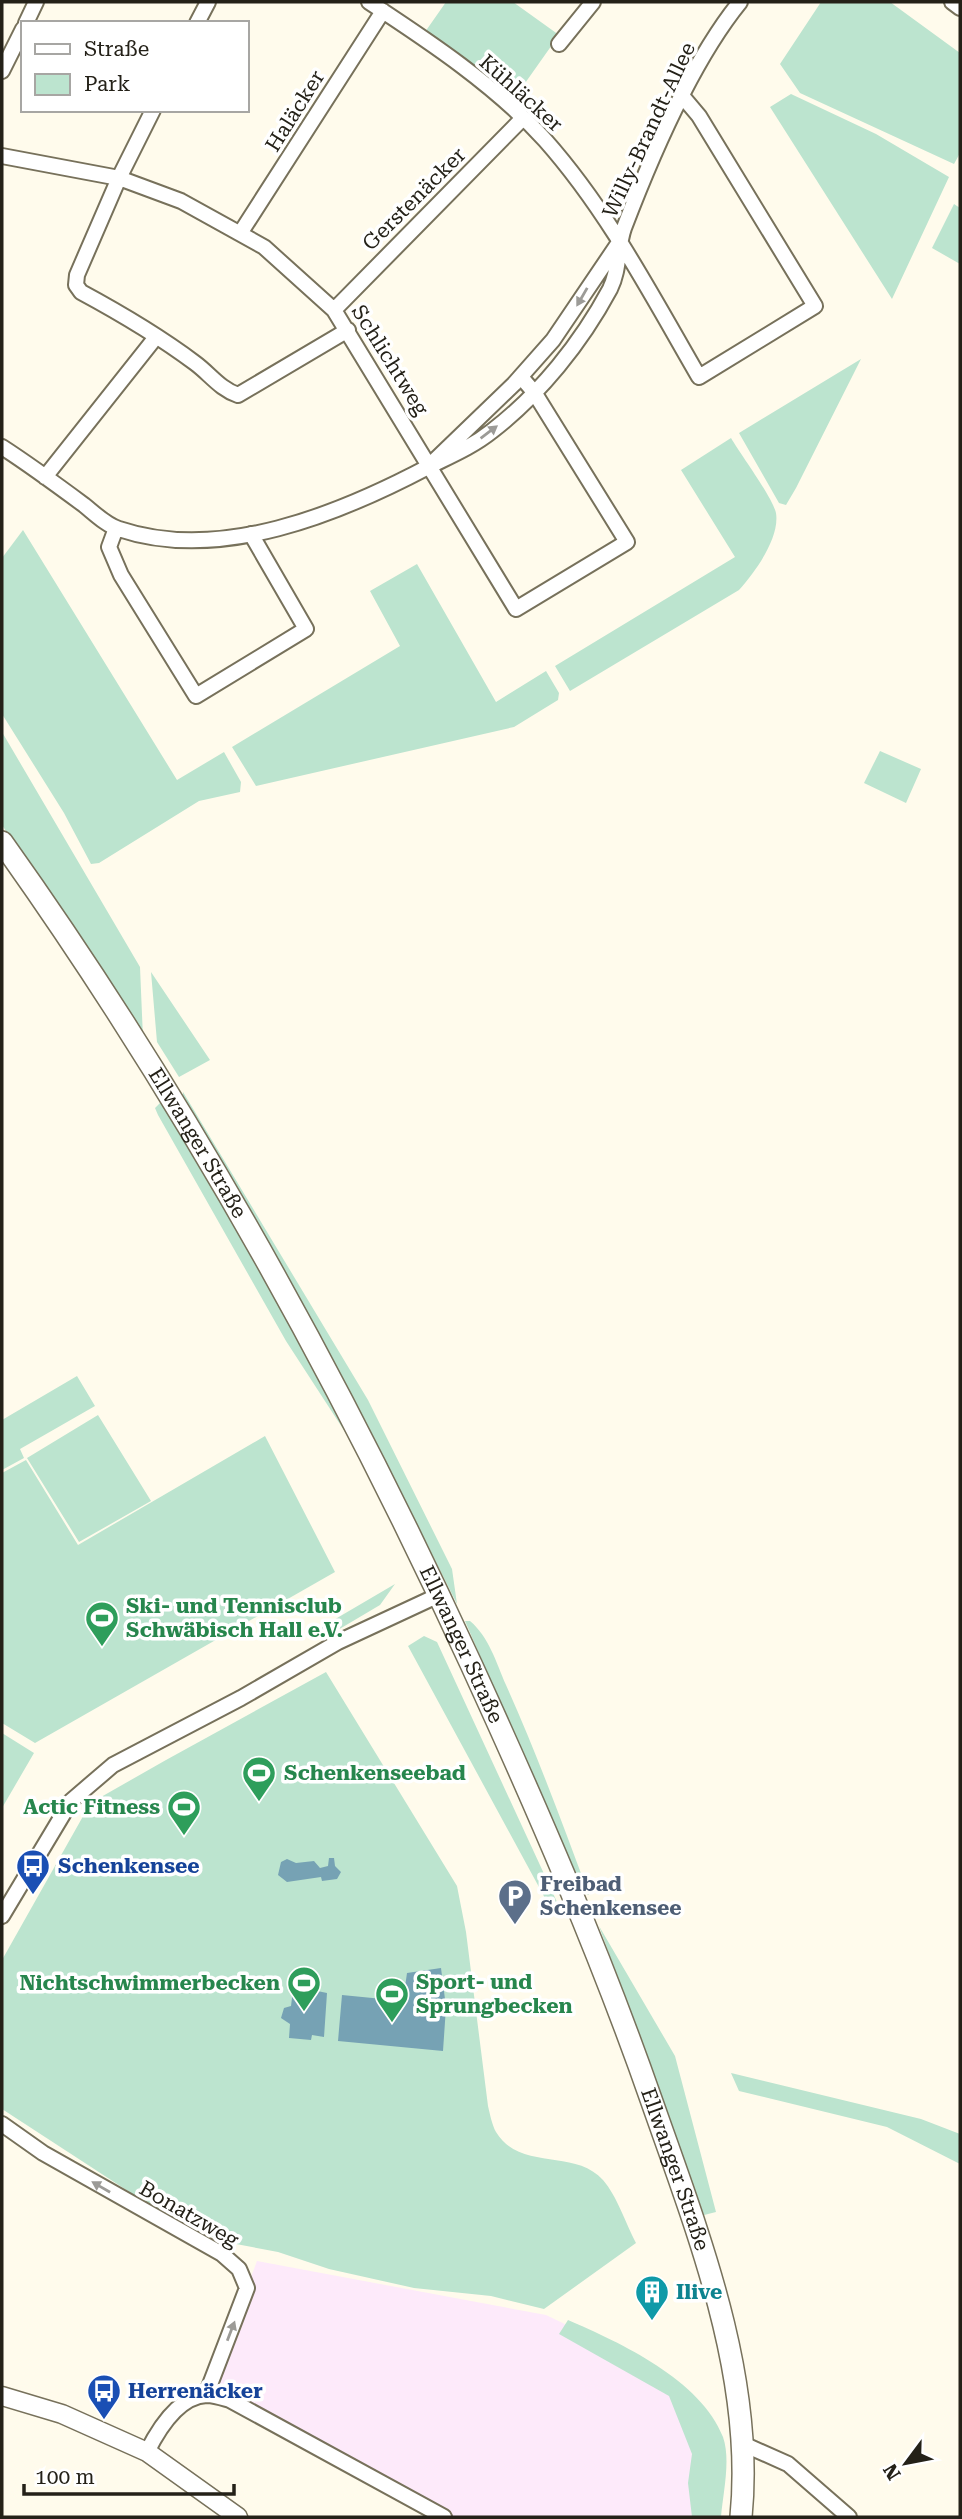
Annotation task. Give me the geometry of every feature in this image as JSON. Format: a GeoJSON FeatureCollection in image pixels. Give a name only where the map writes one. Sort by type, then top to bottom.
{"type":"FeatureCollection","features":[{"type":"Feature","properties":{"kind":"main road","name":"Ellwanger Straße"},"geometry":{"type":"LineString","coordinates":[[2,842],[170,1094],[296,1309],[439,1595],[581,1911],[636,2056],[694,2223],[726,2339],[743,2444],[741,2517]]}},
{"type":"Feature","properties":{"kind":"street"},"geometry":{"type":"LineString","coordinates":[[27,21],[36,2]]}},
{"type":"Feature","properties":{"kind":"street"},"geometry":{"type":"LineString","coordinates":[[198,21],[208,2]]}},
{"type":"Feature","properties":{"kind":"street","name":"Kühläcker"},"geometry":{"type":"LineString","coordinates":[[369,2],[456,63],[523,118],[565,163],[620,241],[699,377],[815,306],[699,116],[683,97]]}},
{"type":"Feature","properties":{"kind":"street"},"geometry":{"type":"LineString","coordinates":[[559,44],[593,2]]}},
{"type":"Feature","properties":{"kind":"street","name":"Willy-Brandt-Allee"},"geometry":{"type":"LineString","coordinates":[[430,466],[521,377],[553,340],[620,241],[636,197],[683,97],[740,2]]}},
{"type":"Feature","properties":{"kind":"street"},"geometry":{"type":"LineString","coordinates":[[952,2],[960,8]]}},
{"type":"Feature","properties":{"kind":"street","name":"Haläcker"},"geometry":{"type":"LineString","coordinates":[[241,232],[383,11]]}},
{"type":"Feature","properties":{"kind":"street"},"geometry":{"type":"LineString","coordinates":[[2,71],[21,33]]}},
{"type":"Feature","properties":{"kind":"street"},"geometry":{"type":"LineString","coordinates":[[152,112],[119,178],[77,275],[76,285],[81,292],[156,337],[197,364],[226,391],[238,395],[348,330]]}},
{"type":"Feature","properties":{"kind":"street","name":"Gerstenäcker"},"geometry":{"type":"LineString","coordinates":[[334,310],[523,118]]}},
{"type":"Feature","properties":{"kind":"street","name":"Schlichtweg"},"geometry":{"type":"LineString","coordinates":[[2,156],[119,178],[181,201],[264,247],[334,310],[348,330],[516,609],[627,542],[534,392]]}},
{"type":"Feature","properties":{"kind":"street","name":"Willy-Brandt-Allee"},"geometry":{"type":"LineString","coordinates":[[2,447],[116,528],[149,537],[181,540],[251,534],[290,525],[375,495],[457,455],[492,431],[534,392],[568,354],[611,286],[619,265],[620,241]]}},
{"type":"Feature","properties":{"kind":"street"},"geometry":{"type":"LineString","coordinates":[[46,477],[156,337]]}},
{"type":"Feature","properties":{"kind":"street"},"geometry":{"type":"LineString","coordinates":[[521,377],[534,392]]}},
{"type":"Feature","properties":{"kind":"street"},"geometry":{"type":"LineString","coordinates":[[116,528],[109,547],[121,575],[196,696],[306,629],[251,534]]}},
{"type":"Feature","properties":{"kind":"street"},"geometry":{"type":"LineString","coordinates":[[2,1916],[71,1801],[113,1765],[241,1698],[338,1642],[439,1595]]}},
{"type":"Feature","properties":{"kind":"street","name":"Bonatzweg"},"geometry":{"type":"LineString","coordinates":[[2,2124],[43,2153],[222,2255],[239,2269],[247,2288],[206,2395]]}},
{"type":"Feature","properties":{"kind":"street"},"geometry":{"type":"LineString","coordinates":[[147,2452],[158,2430],[181,2406],[206,2395],[230,2400],[444,2517]]}},
{"type":"Feature","properties":{"kind":"street"},"geometry":{"type":"LineString","coordinates":[[2,2396],[62,2414],[147,2452],[238,2517]]}},
{"type":"Feature","properties":{"kind":"street"},"geometry":{"type":"LineString","coordinates":[[743,2444],[788,2464],[849,2517]]}},
{"type":"Feature","properties":{"kind":"shaded area"},"geometry":{"type":"Polygon","coordinates":[[[257,2261],[546,2315],[625,2353],[684,2391],[702,2517],[444,2517],[206,2395],[257,2261]]]}},
{"type":"Feature","properties":{"kind":"green space"},"geometry":{"type":"Polygon","coordinates":[[[446,2],[513,2],[559,35],[511,103],[425,32],[446,2]]]}},
{"type":"Feature","properties":{"kind":"green space"},"geometry":{"type":"Polygon","coordinates":[[[821,2],[890,2],[960,53],[960,153],[954,164],[800,93],[780,64],[821,2]]]}},
{"type":"Feature","properties":{"kind":"green space"},"geometry":{"type":"Polygon","coordinates":[[[791,94],[876,134],[949,177],[892,299],[770,107],[791,94]]]}},
{"type":"Feature","properties":{"kind":"green space"},"geometry":{"type":"Polygon","coordinates":[[[954,204],[960,208],[960,264],[932,248],[954,204]]]}},
{"type":"Feature","properties":{"kind":"green space"},"geometry":{"type":"Polygon","coordinates":[[[861,359],[796,488],[786,505],[779,503],[739,433],[861,359]]]}},
{"type":"Feature","properties":{"kind":"green space"},"geometry":{"type":"Polygon","coordinates":[[[731,438],[763,487],[776,513],[774,533],[759,564],[739,590],[570,691],[555,666],[735,557],[681,470],[731,438]]]}},
{"type":"Feature","properties":{"kind":"green space"},"geometry":{"type":"Polygon","coordinates":[[[23,530],[177,780],[224,752],[241,782],[240,792],[199,801],[99,863],[91,864],[64,813],[2,714],[2,558],[23,530]]]}},
{"type":"Feature","properties":{"kind":"green space"},"geometry":{"type":"Polygon","coordinates":[[[417,564],[496,702],[546,671],[559,693],[558,700],[514,727],[256,786],[232,747],[400,646],[370,591],[417,564]]]}},
{"type":"Feature","properties":{"kind":"green space"},"geometry":{"type":"Polygon","coordinates":[[[2,732],[140,967],[143,1038],[2,825],[2,732]]]}},
{"type":"Feature","properties":{"kind":"green space"},"geometry":{"type":"Polygon","coordinates":[[[880,751],[921,769],[906,803],[864,783],[880,751]]]}},
{"type":"Feature","properties":{"kind":"green space"},"geometry":{"type":"Polygon","coordinates":[[[151,972],[210,1060],[179,1077],[157,1042],[151,972]]]}},
{"type":"Feature","properties":{"kind":"green space"},"geometry":{"type":"Polygon","coordinates":[[[183,1092],[368,1400],[452,1569],[457,1604],[367,1425],[183,1099],[183,1092]]]}},
{"type":"Feature","properties":{"kind":"green space"},"geometry":{"type":"Polygon","coordinates":[[[160,1103],[166,1106],[257,1260],[339,1411],[347,1435],[286,1341],[158,1115],[155,1108],[160,1103]]]}},
{"type":"Feature","properties":{"kind":"green space"},"geometry":{"type":"Polygon","coordinates":[[[77,1376],[95,1406],[20,1449],[24,1458],[2,1470],[2,1420],[77,1376]]]}},
{"type":"Feature","properties":{"kind":"green space"},"geometry":{"type":"Polygon","coordinates":[[[98,1415],[151,1501],[79,1542],[27,1458],[98,1415]]]}},
{"type":"Feature","properties":{"kind":"green space","name":"Ski- und Tennisclub Schwäbisch Hall e.V."},"geometry":{"type":"Polygon","coordinates":[[[265,1436],[335,1572],[35,1743],[2,1723],[2,1473],[26,1460],[78,1545],[265,1436]]]}},
{"type":"Feature","properties":{"kind":"green space"},"geometry":{"type":"Polygon","coordinates":[[[395,1584],[380,1605],[321,1640],[320,1628],[395,1584]]]}},
{"type":"Feature","properties":{"kind":"green space"},"geometry":{"type":"Polygon","coordinates":[[[465,1621],[470,1621],[477,1627],[495,1659],[539,1763],[589,1895],[582,1892],[465,1621]]]}},
{"type":"Feature","properties":{"kind":"green space"},"geometry":{"type":"Polygon","coordinates":[[[424,1636],[437,1642],[557,1902],[546,1900],[408,1646],[424,1636]]]}},
{"type":"Feature","properties":{"kind":"green space"},"geometry":{"type":"Polygon","coordinates":[[[326,1672],[457,1886],[466,1932],[488,2106],[496,2132],[506,2144],[519,2152],[591,2170],[613,2194],[636,2243],[544,2309],[491,2296],[414,2288],[329,2269],[278,2252],[220,2241],[131,2193],[2,2109],[2,1960],[86,1811],[101,1797],[326,1672]]]}},
{"type":"Feature","properties":{"kind":"green space"},"geometry":{"type":"Polygon","coordinates":[[[2,1733],[34,1753],[2,1808],[2,1733]]]}},
{"type":"Feature","properties":{"kind":"green space"},"geometry":{"type":"Polygon","coordinates":[[[599,1926],[675,2056],[716,2212],[704,2215],[599,1926]]]}},
{"type":"Feature","properties":{"kind":"green space"},"geometry":{"type":"Polygon","coordinates":[[[731,2073],[921,2119],[960,2134],[960,2164],[887,2127],[739,2091],[731,2073]]]}},
{"type":"Feature","properties":{"kind":"green space"},"geometry":{"type":"Polygon","coordinates":[[[568,2320],[635,2352],[657,2366],[697,2398],[712,2417],[723,2437],[726,2456],[721,2517],[692,2517],[688,2483],[692,2454],[669,2396],[559,2334],[568,2320]]]}},
{"type":"Feature","properties":{"kind":"water"},"geometry":{"type":"Polygon","coordinates":[[[329,1858],[334,1858],[335,1866],[341,1872],[337,1879],[322,1881],[321,1877],[287,1882],[278,1875],[281,1862],[287,1859],[296,1863],[314,1861],[320,1868],[328,1866],[329,1858]]]}},
{"type":"Feature","properties":{"kind":"water","name":"Sport- und Sprungbecken"},"geometry":{"type":"Polygon","coordinates":[[[441,1968],[446,2007],[443,2051],[338,2041],[342,1995],[403,2001],[407,1973],[441,1968]]]}},
{"type":"Feature","properties":{"kind":"water","name":"Nichtschwimmerbecken"},"geometry":{"type":"Polygon","coordinates":[[[303,1988],[327,1993],[324,2037],[312,2035],[311,2040],[289,2038],[290,2024],[281,2018],[284,2008],[291,2006],[293,1990],[302,1991],[303,1988]]]}},
{"type":"Feature","properties":{"kind":"place","name":"Ski- und Tennisclub Schwäbisch Hall e.V."},"geometry":{"type":"Point","coordinates":[102,1648]}},
{"type":"Feature","properties":{"kind":"place","name":"Schenkenseebad"},"geometry":{"type":"Point","coordinates":[259,1803]}},
{"type":"Feature","properties":{"kind":"place","name":"Actic Fitness"},"geometry":{"type":"Point","coordinates":[184,1837]}},
{"type":"Feature","properties":{"kind":"place","name":"Schenkensee"},"geometry":{"type":"Point","coordinates":[33,1896]}},
{"type":"Feature","properties":{"kind":"place","name":"Freibad Schenkensee"},"geometry":{"type":"Point","coordinates":[515,1926]}},
{"type":"Feature","properties":{"kind":"place","name":"Nichtschwimmerbecken"},"geometry":{"type":"Point","coordinates":[304,2013]}},
{"type":"Feature","properties":{"kind":"place","name":"Sport- und Sprungbecken"},"geometry":{"type":"Point","coordinates":[392,2024]}},
{"type":"Feature","properties":{"kind":"place","name":"Ilive"},"geometry":{"type":"Point","coordinates":[652,2322]}},
{"type":"Feature","properties":{"kind":"place","name":"Herrenäcker"},"geometry":{"type":"Point","coordinates":[104,2421]}}]}
